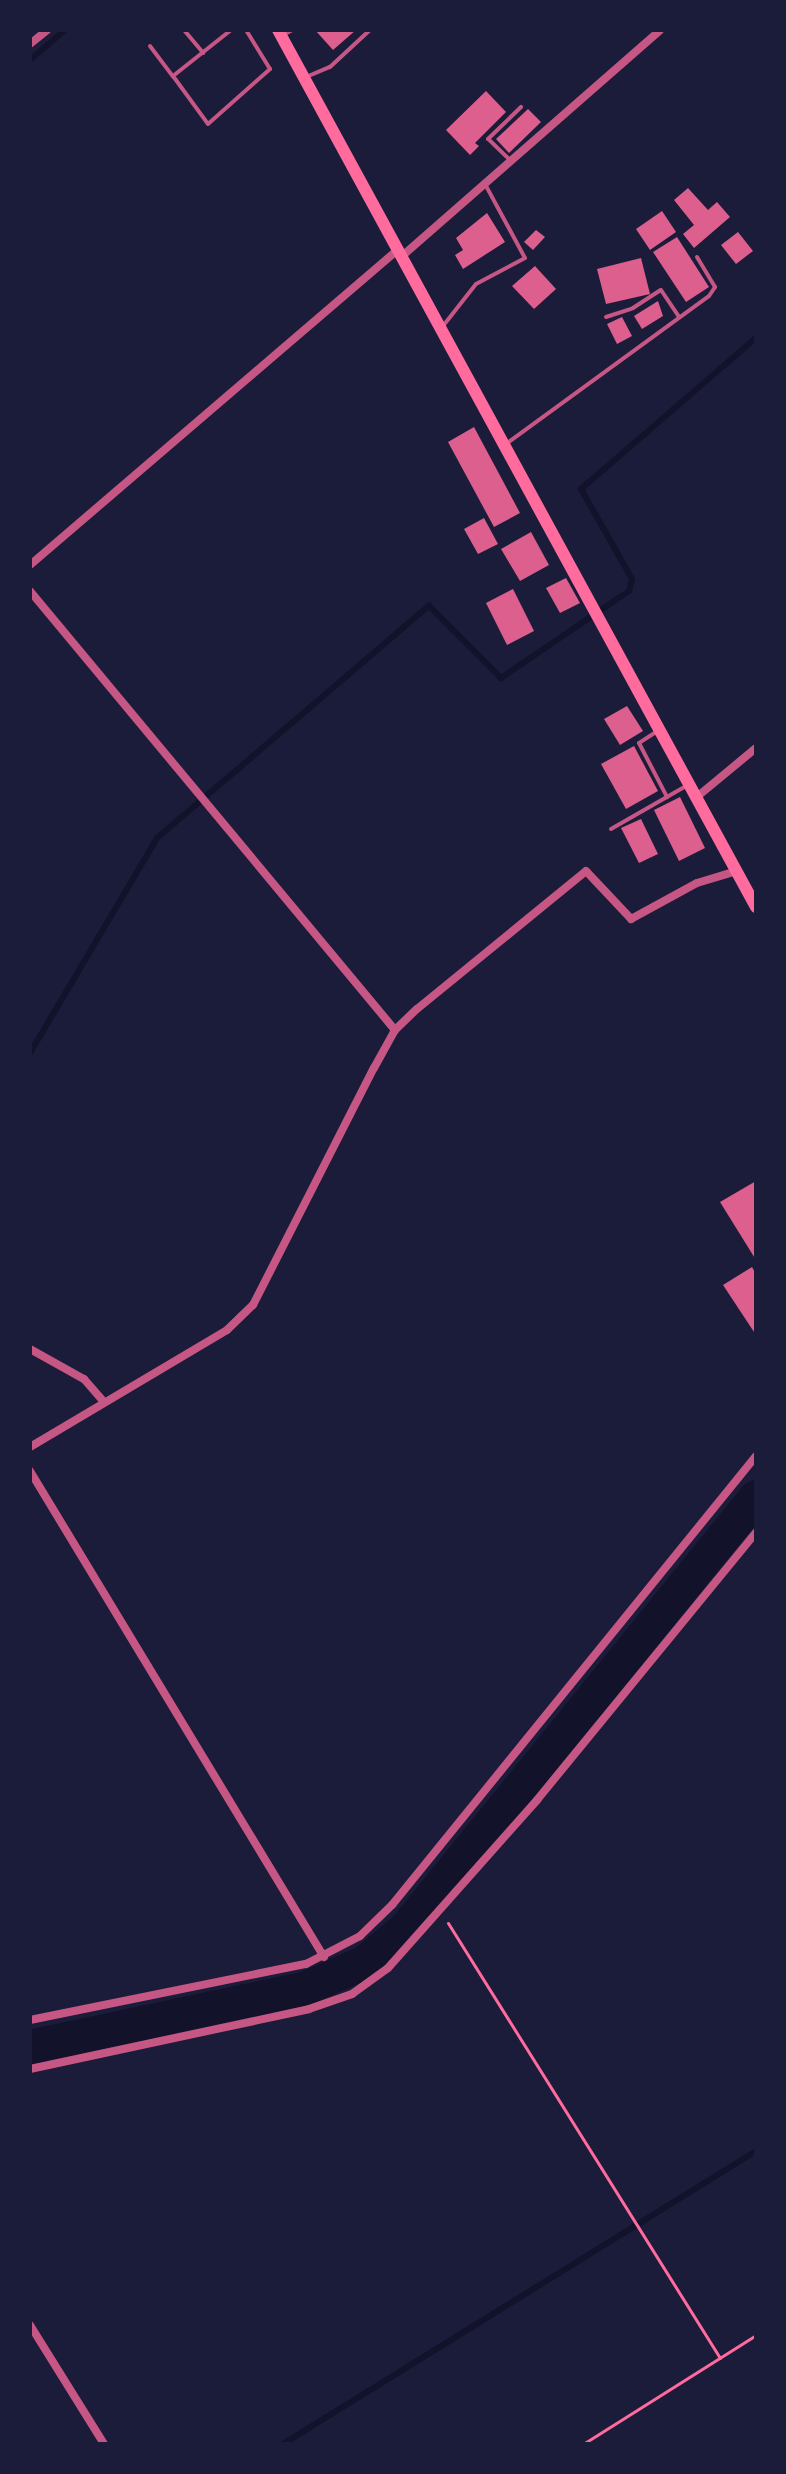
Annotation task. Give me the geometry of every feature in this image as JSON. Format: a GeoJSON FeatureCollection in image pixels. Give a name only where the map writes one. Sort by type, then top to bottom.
{"type":"FeatureCollection","features":[{"type":"Feature","properties":{"kind":"main road"},"geometry":{"type":"LineString","coordinates":[[284,32],[304,78],[662,728],[756,907]]}},
{"type":"Feature","properties":{"kind":"street"},"geometry":{"type":"LineString","coordinates":[[30,44],[47,30]]}},
{"type":"Feature","properties":{"kind":"street"},"geometry":{"type":"LineString","coordinates":[[30,565],[484,184],[660,30]]}},
{"type":"Feature","properties":{"kind":"street"},"geometry":{"type":"LineString","coordinates":[[30,591],[395,1030]]}},
{"type":"Feature","properties":{"kind":"street"},"geometry":{"type":"LineString","coordinates":[[698,796],[756,748]]}},
{"type":"Feature","properties":{"kind":"street"},"geometry":{"type":"LineString","coordinates":[[30,1447],[102,1400],[227,1330],[253,1305],[395,1030],[586,871],[631,919],[697,883],[737,871]]}},
{"type":"Feature","properties":{"kind":"street"},"geometry":{"type":"LineString","coordinates":[[30,1349],[84,1379],[102,1400]]}},
{"type":"Feature","properties":{"kind":"street"},"geometry":{"type":"LineString","coordinates":[[30,2020],[324,1957],[360,1936],[392,1905],[756,1456]]}},
{"type":"Feature","properties":{"kind":"street"},"geometry":{"type":"LineString","coordinates":[[30,1471],[324,1957]]}},
{"type":"Feature","properties":{"kind":"street"},"geometry":{"type":"LineString","coordinates":[[30,2069],[309,2009],[352,1994],[388,1968],[442,1913],[756,1532]]}},
{"type":"Feature","properties":{"kind":"street"},"geometry":{"type":"LineString","coordinates":[[30,2325],[104,2444]]}},
{"type":"Feature","properties":{"kind":"lane"},"geometry":{"type":"LineString","coordinates":[[184,30],[203,53]]}},
{"type":"Feature","properties":{"kind":"lane"},"geometry":{"type":"LineString","coordinates":[[173,76],[231,30]]}},
{"type":"Feature","properties":{"kind":"lane"},"geometry":{"type":"LineString","coordinates":[[150,46],[208,124],[270,69],[246,30]]}},
{"type":"Feature","properties":{"kind":"lane"},"geometry":{"type":"LineString","coordinates":[[304,78],[330,67],[370,30]]}},
{"type":"Feature","properties":{"kind":"lane"},"geometry":{"type":"LineString","coordinates":[[510,161],[488,139],[521,107]]}},
{"type":"Feature","properties":{"kind":"lane"},"geometry":{"type":"LineString","coordinates":[[442,328],[476,284],[525,258],[484,184]]}},
{"type":"Feature","properties":{"kind":"lane"},"geometry":{"type":"LineString","coordinates":[[506,444],[715,287],[697,257]]}},
{"type":"Feature","properties":{"kind":"lane"},"geometry":{"type":"LineString","coordinates":[[606,317],[633,308],[661,290],[679,317]]}},
{"type":"Feature","properties":{"kind":"lane"},"geometry":{"type":"LineString","coordinates":[[662,728],[639,743],[667,797]]}},
{"type":"Feature","properties":{"kind":"lane"},"geometry":{"type":"LineString","coordinates":[[611,829],[691,783]]}},
{"type":"Feature","properties":{"kind":"path"},"geometry":{"type":"LineString","coordinates":[[442,1913],[720,2358]]}},
{"type":"Feature","properties":{"kind":"path"},"geometry":{"type":"LineString","coordinates":[[583,2444],[756,2335]]}},
{"type":"Feature","properties":{"kind":"building"},"geometry":{"type":"Polygon","coordinates":[[[315,30],[356,30],[333,50],[315,30]]]}},
{"type":"Feature","properties":{"kind":"building"},"geometry":{"type":"Polygon","coordinates":[[[486,91],[506,112],[475,143],[479,146],[470,155],[446,130],[486,91]]]}},
{"type":"Feature","properties":{"kind":"building"},"geometry":{"type":"Polygon","coordinates":[[[528,109],[541,122],[509,153],[496,139],[528,109]]]}},
{"type":"Feature","properties":{"kind":"building"},"geometry":{"type":"Polygon","coordinates":[[[688,188],[708,210],[717,202],[730,217],[694,248],[683,234],[694,225],[674,200],[688,188]]]}},
{"type":"Feature","properties":{"kind":"building"},"geometry":{"type":"Polygon","coordinates":[[[662,211],[676,232],[650,250],[636,229],[662,211]]]}},
{"type":"Feature","properties":{"kind":"building"},"geometry":{"type":"Polygon","coordinates":[[[487,213],[505,242],[463,269],[455,255],[463,250],[456,238],[487,213]]]}},
{"type":"Feature","properties":{"kind":"building"},"geometry":{"type":"Polygon","coordinates":[[[536,230],[545,237],[533,250],[524,242],[536,230]]]}},
{"type":"Feature","properties":{"kind":"building"},"geometry":{"type":"Polygon","coordinates":[[[738,232],[753,251],[736,264],[721,245],[738,232]]]}},
{"type":"Feature","properties":{"kind":"building"},"geometry":{"type":"Polygon","coordinates":[[[677,237],[709,287],[686,302],[653,252],[677,237]]]}},
{"type":"Feature","properties":{"kind":"building"},"geometry":{"type":"Polygon","coordinates":[[[641,258],[650,294],[606,304],[597,269],[641,258]]]}},
{"type":"Feature","properties":{"kind":"building"},"geometry":{"type":"Polygon","coordinates":[[[535,266],[556,289],[534,309],[512,286],[535,266]]]}},
{"type":"Feature","properties":{"kind":"building"},"geometry":{"type":"Polygon","coordinates":[[[658,301],[663,316],[642,329],[634,316],[658,301]]]}},
{"type":"Feature","properties":{"kind":"building"},"geometry":{"type":"Polygon","coordinates":[[[622,317],[632,336],[617,344],[607,324],[622,317]]]}},
{"type":"Feature","properties":{"kind":"building"},"geometry":{"type":"Polygon","coordinates":[[[474,427],[520,513],[494,527],[448,442],[474,427]]]}},
{"type":"Feature","properties":{"kind":"building"},"geometry":{"type":"Polygon","coordinates":[[[484,518],[498,544],[478,554],[464,529],[484,518]]]}},
{"type":"Feature","properties":{"kind":"building"},"geometry":{"type":"Polygon","coordinates":[[[531,532],[549,565],[520,581],[501,549],[531,532]]]}},
{"type":"Feature","properties":{"kind":"building"},"geometry":{"type":"Polygon","coordinates":[[[566,578],[580,603],[560,613],[546,588],[566,578]]]}},
{"type":"Feature","properties":{"kind":"building"},"geometry":{"type":"Polygon","coordinates":[[[513,589],[534,631],[507,645],[486,603],[513,589]]]}},
{"type":"Feature","properties":{"kind":"building"},"geometry":{"type":"Polygon","coordinates":[[[627,706],[643,731],[620,745],[604,719],[627,706]]]}},
{"type":"Feature","properties":{"kind":"building"},"geometry":{"type":"Polygon","coordinates":[[[634,746],[658,791],[626,809],[601,764],[634,746]]]}},
{"type":"Feature","properties":{"kind":"building"},"geometry":{"type":"Polygon","coordinates":[[[680,797],[705,848],[679,861],[654,810],[680,797]]]}},
{"type":"Feature","properties":{"kind":"building"},"geometry":{"type":"Polygon","coordinates":[[[641,819],[658,854],[639,863],[621,828],[641,819]]]}},
{"type":"Feature","properties":{"kind":"building"},"geometry":{"type":"Polygon","coordinates":[[[756,1181],[756,1260],[720,1202],[756,1181]]]}},
{"type":"Feature","properties":{"kind":"building"},"geometry":{"type":"Polygon","coordinates":[[[752,1267],[756,1274],[756,1335],[723,1285],[752,1267]]]}},
{"type":"Feature","properties":{"kind":"waterway"},"geometry":{"type":"LineString","coordinates":[[30,60],[65,30]]}},
{"type":"Feature","properties":{"kind":"waterway"},"geometry":{"type":"LineString","coordinates":[[30,1053],[157,838],[429,606],[501,678],[629,591],[632,579],[581,489],[756,338]]}},
{"type":"Feature","properties":{"kind":"waterway"},"geometry":{"type":"LineString","coordinates":[[30,2047],[304,1989],[364,1963],[406,1928],[756,1497]]}},
{"type":"Feature","properties":{"kind":"waterway"},"geometry":{"type":"LineString","coordinates":[[754,1500],[756,1504]]}},
{"type":"Feature","properties":{"kind":"waterway"},"geometry":{"type":"LineString","coordinates":[[283,2444],[756,2151]]}}]}
